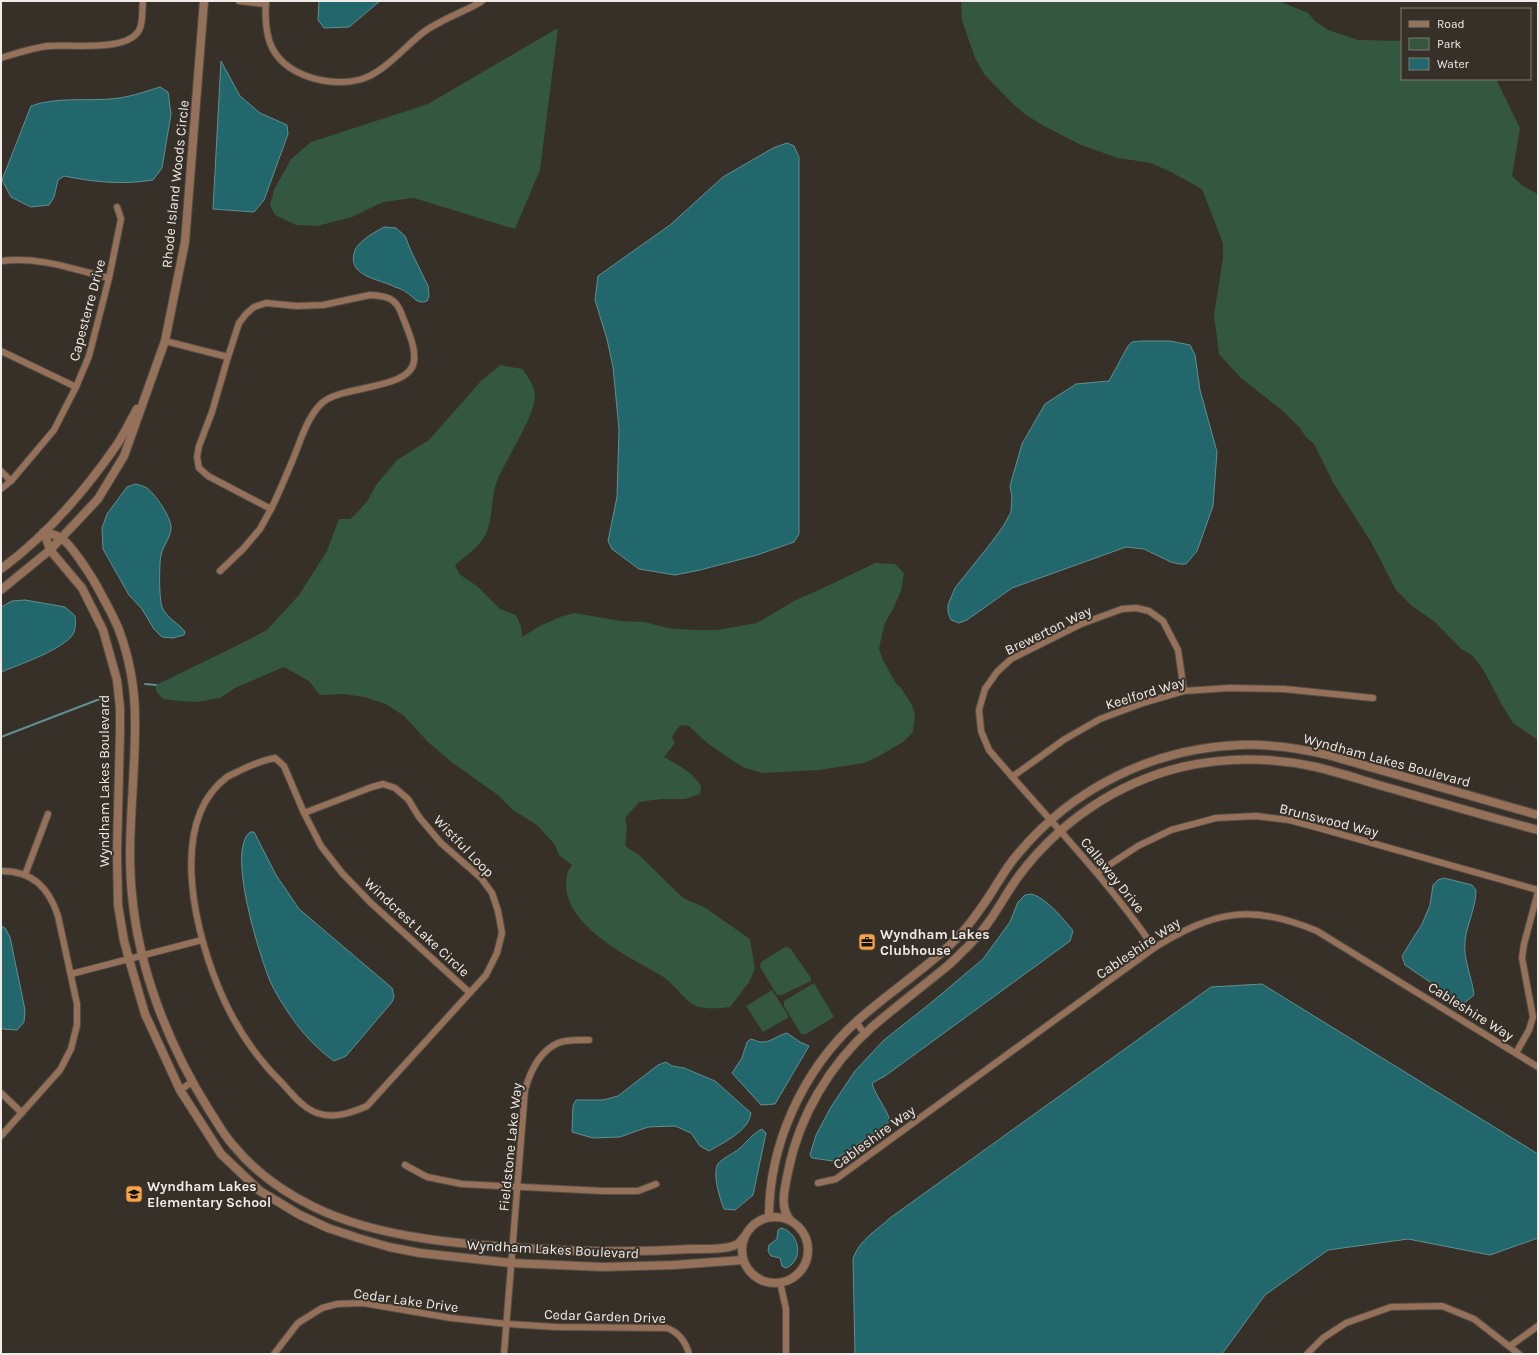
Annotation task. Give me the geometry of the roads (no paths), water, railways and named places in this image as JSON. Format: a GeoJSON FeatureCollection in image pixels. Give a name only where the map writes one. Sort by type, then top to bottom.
{"type":"FeatureCollection","features":[{"type":"Feature","properties":{"kind":"street"},"geometry":{"type":"LineString","coordinates":[[1,58],[25,50],[50,46],[112,45],[129,40],[140,29],[143,1]]}},
{"type":"Feature","properties":{"kind":"street","name":"Rhode Island Woods Circle"},"geometry":{"type":"LineString","coordinates":[[1,590],[62,539],[98,499],[124,456],[165,341],[185,242],[204,1]]}},
{"type":"Feature","properties":{"kind":"street"},"geometry":{"type":"LineString","coordinates":[[239,1],[266,2],[267,26],[270,44],[280,58],[296,71],[317,80],[339,82],[363,79],[382,68],[425,31],[482,1]]}},
{"type":"Feature","properties":{"kind":"street","name":"Capesterre Drive"},"geometry":{"type":"LineString","coordinates":[[1,489],[11,481],[54,430],[76,387],[89,356],[109,278],[121,219],[117,207]]}},
{"type":"Feature","properties":{"kind":"street"},"geometry":{"type":"LineString","coordinates":[[1,261],[16,259],[43,261],[109,278]]}},
{"type":"Feature","properties":{"kind":"street"},"geometry":{"type":"LineString","coordinates":[[220,571],[243,549],[260,529],[271,509],[283,485],[312,414],[322,402],[336,394],[395,380],[409,372],[414,362],[414,349],[399,306],[387,296],[370,295],[323,305],[297,306],[266,304],[254,307],[239,323],[212,412],[199,446],[197,457],[199,468],[208,476],[271,509]]}},
{"type":"Feature","properties":{"kind":"street"},"geometry":{"type":"LineString","coordinates":[[165,341],[228,357]]}},
{"type":"Feature","properties":{"kind":"street"},"geometry":{"type":"LineString","coordinates":[[1,352],[76,387]]}},
{"type":"Feature","properties":{"kind":"street","name":"Rhode Island Woods Circle"},"geometry":{"type":"LineString","coordinates":[[1,569],[35,541],[87,485],[117,445],[148,389]]}},
{"type":"Feature","properties":{"kind":"street"},"geometry":{"type":"LineString","coordinates":[[1,471],[11,481]]}},
{"type":"Feature","properties":{"kind":"street"},"geometry":{"type":"LineString","coordinates":[[44,532],[62,539]]}},
{"type":"Feature","properties":{"kind":"street","name":"Wyndham Lakes Boulevard"},"geometry":{"type":"LineString","coordinates":[[44,532],[50,550],[82,588],[102,630],[117,680],[120,732],[117,852],[118,905],[124,941],[129,959],[145,1014],[180,1090],[221,1154],[248,1181],[300,1215],[328,1228],[389,1247],[420,1253],[511,1263],[603,1266],[674,1265],[743,1260]]}},
{"type":"Feature","properties":{"kind":"street","name":"Wyndham Lakes Boulevard"},"geometry":{"type":"LineString","coordinates":[[62,539],[94,580],[120,633],[129,670],[135,719],[130,867],[132,895],[142,955],[158,1005],[178,1054],[192,1082],[233,1146],[264,1177],[317,1209],[378,1229],[415,1237],[513,1248],[573,1251],[674,1250],[725,1247],[737,1244],[743,1238]]}},
{"type":"Feature","properties":{"kind":"street","name":"Brewerton Way"},"geometry":{"type":"LineString","coordinates":[[1050,820],[989,750],[981,731],[979,710],[985,689],[997,672],[1011,659],[1081,624],[1122,609],[1136,608],[1149,611],[1163,621],[1178,650],[1184,692]]}},
{"type":"Feature","properties":{"kind":"street","name":"Keelford Way"},"geometry":{"type":"LineString","coordinates":[[1012,777],[1066,738],[1100,719],[1143,703],[1184,692],[1229,688],[1284,689],[1373,698]]}},
{"type":"Feature","properties":{"kind":"street","name":"Wyndham Lakes Boulevard"},"geometry":{"type":"LineString","coordinates":[[769,1217],[770,1191],[774,1169],[787,1123],[802,1092],[819,1064],[836,1042],[856,1022],[949,946],[982,907],[1003,873],[1017,854],[1050,820],[1079,798],[1122,772],[1149,761],[1179,752],[1241,744],[1276,746],[1304,749],[1328,755],[1538,815]]}},
{"type":"Feature","properties":{"kind":"street","name":"Windcrest Lake Circle"},"geometry":{"type":"LineString","coordinates":[[274,758],[284,766],[304,813],[321,846],[342,873],[371,903],[470,993],[367,1106],[351,1114],[333,1115],[317,1113],[304,1106],[273,1074],[245,1036],[225,1002],[212,973],[202,940],[192,885],[192,841],[200,811],[212,791],[228,776],[264,760],[274,758]]}},
{"type":"Feature","properties":{"kind":"street","name":"Wyndham Lakes Boulevard"},"geometry":{"type":"LineString","coordinates":[[790,1220],[786,1215],[783,1206],[792,1155],[802,1126],[814,1100],[830,1073],[846,1053],[865,1034],[959,956],[988,924],[1016,879],[1029,863],[1060,831],[1089,808],[1129,785],[1182,767],[1214,761],[1239,759],[1275,760],[1318,767],[1538,830]]}},
{"type":"Feature","properties":{"kind":"street","name":"Wistful Loop"},"geometry":{"type":"LineString","coordinates":[[304,813],[372,787],[383,784],[395,788],[408,799],[419,817],[441,843],[481,878],[492,893],[498,911],[502,933],[497,953],[486,975],[470,993]]}},
{"type":"Feature","properties":{"kind":"street"},"geometry":{"type":"LineString","coordinates":[[25,875],[48,814]]}},
{"type":"Feature","properties":{"kind":"street","name":"Brunswood Way"},"geometry":{"type":"LineString","coordinates":[[1097,873],[1138,846],[1171,830],[1216,818],[1256,816],[1289,820],[1538,891]]}},
{"type":"Feature","properties":{"kind":"street","name":"Callaway Drive"},"geometry":{"type":"LineString","coordinates":[[1050,820],[1119,899],[1154,948]]}},
{"type":"Feature","properties":{"kind":"street"},"geometry":{"type":"LineString","coordinates":[[1,870],[8,870],[25,875],[38,882],[47,891],[54,904],[78,1004],[77,1025],[71,1049],[60,1070],[1,1136]]}},
{"type":"Feature","properties":{"kind":"street"},"geometry":{"type":"LineString","coordinates":[[1516,1053],[1530,1030],[1533,1017],[1522,958],[1524,944],[1538,891]]}},
{"type":"Feature","properties":{"kind":"street","name":"Cableshire Way"},"geometry":{"type":"LineString","coordinates":[[818,1183],[836,1179],[1154,948],[1198,924],[1228,916],[1258,914],[1284,918],[1317,931],[1538,1067]]}},
{"type":"Feature","properties":{"kind":"street"},"geometry":{"type":"LineString","coordinates":[[71,974],[202,940]]}},
{"type":"Feature","properties":{"kind":"street"},"geometry":{"type":"LineString","coordinates":[[856,1022],[865,1034]]}},
{"type":"Feature","properties":{"kind":"street","name":"Fieldstone Lake Way"},"geometry":{"type":"LineString","coordinates":[[504,1354],[524,1090],[530,1073],[543,1054],[558,1043],[572,1040],[589,1040]]}},
{"type":"Feature","properties":{"kind":"street"},"geometry":{"type":"LineString","coordinates":[[180,1090],[192,1082]]}},
{"type":"Feature","properties":{"kind":"street"},"geometry":{"type":"LineString","coordinates":[[1,1093],[22,1113]]}},
{"type":"Feature","properties":{"kind":"street"},"geometry":{"type":"LineString","coordinates":[[405,1164],[426,1177],[462,1184],[517,1188],[638,1191],[656,1184]]}},
{"type":"Feature","properties":{"kind":"street"},"geometry":{"type":"LineString","coordinates":[[275,1200],[282,1189]]}},
{"type":"Feature","properties":{"kind":"street"},"geometry":{"type":"LineString","coordinates":[[780,1217],[790,1220],[798,1226],[804,1234],[808,1244],[808,1254],[805,1264],[798,1274],[790,1279],[780,1282],[768,1282],[757,1278],[748,1269],[743,1260],[743,1238],[749,1228],[761,1219],[780,1217]]}},
{"type":"Feature","properties":{"kind":"street"},"geometry":{"type":"LineString","coordinates":[[780,1282],[786,1309],[786,1354]]}},
{"type":"Feature","properties":{"kind":"street","name":"Cedar Lake Drive"},"geometry":{"type":"LineString","coordinates":[[274,1354],[298,1323],[322,1308],[337,1304],[363,1303],[451,1318],[507,1324]]}},
{"type":"Feature","properties":{"kind":"street"},"geometry":{"type":"LineString","coordinates":[[1307,1354],[1323,1338],[1346,1323],[1391,1307],[1442,1306],[1474,1319],[1510,1346],[1518,1354]]}},
{"type":"Feature","properties":{"kind":"street","name":"Cedar Garden Drive"},"geometry":{"type":"LineString","coordinates":[[507,1324],[563,1327],[666,1328],[674,1332],[683,1341],[689,1354]]}},
{"type":"Feature","properties":{"kind":"street"},"geometry":{"type":"LineString","coordinates":[[1510,1346],[1538,1326]]}},
{"type":"Feature","properties":{"kind":"water"},"geometry":{"type":"Polygon","coordinates":[[[319,1],[380,1],[349,27],[324,28],[318,20],[319,1]]]}},
{"type":"Feature","properties":{"kind":"water"},"geometry":{"type":"Polygon","coordinates":[[[221,61],[240,96],[260,113],[287,125],[288,134],[264,200],[254,212],[213,209],[221,61]]]}},
{"type":"Feature","properties":{"kind":"water"},"geometry":{"type":"Polygon","coordinates":[[[160,87],[168,92],[171,114],[162,168],[153,180],[141,182],[108,182],[64,176],[58,180],[54,197],[49,205],[31,207],[11,197],[2,180],[31,106],[60,100],[100,100],[123,97],[160,87]]]}},
{"type":"Feature","properties":{"kind":"water"},"geometry":{"type":"Polygon","coordinates":[[[787,143],[794,146],[799,157],[799,534],[794,542],[757,555],[700,570],[675,575],[639,569],[612,549],[608,541],[617,497],[619,429],[613,367],[607,339],[595,300],[598,276],[670,225],[723,177],[773,148],[787,143]]]}},
{"type":"Feature","properties":{"kind":"water"},"geometry":{"type":"Polygon","coordinates":[[[384,227],[396,228],[405,236],[428,286],[429,296],[427,301],[418,301],[402,290],[366,276],[355,266],[353,259],[357,246],[384,227]]]}},
{"type":"Feature","properties":{"kind":"water"},"geometry":{"type":"Polygon","coordinates":[[[1170,341],[1190,345],[1195,355],[1200,390],[1217,452],[1213,506],[1197,551],[1186,564],[1179,564],[1171,562],[1144,549],[1126,547],[1012,588],[967,620],[959,623],[951,620],[948,612],[948,605],[955,588],[991,543],[1011,512],[1012,497],[1010,486],[1022,444],[1045,404],[1076,384],[1109,381],[1128,346],[1132,342],[1170,341]]]}},
{"type":"Feature","properties":{"kind":"water"},"geometry":{"type":"Polygon","coordinates":[[[135,484],[147,488],[150,491],[162,506],[170,523],[170,535],[162,551],[160,560],[160,597],[164,611],[185,632],[184,635],[173,638],[162,637],[154,629],[142,609],[129,595],[103,549],[102,528],[107,514],[127,487],[135,484]]]}},
{"type":"Feature","properties":{"kind":"water"},"geometry":{"type":"Polygon","coordinates":[[[25,600],[65,607],[75,616],[75,630],[71,637],[57,648],[1,672],[1,607],[12,601],[25,600]]]}},
{"type":"Feature","properties":{"kind":"water"},"geometry":{"type":"Polygon","coordinates":[[[250,832],[254,832],[276,875],[299,909],[392,988],[394,996],[392,1002],[346,1056],[334,1061],[316,1046],[295,1022],[274,990],[265,968],[253,928],[243,881],[242,860],[244,843],[250,832]]]}},
{"type":"Feature","properties":{"kind":"water"},"geometry":{"type":"Polygon","coordinates":[[[1444,878],[1472,885],[1476,890],[1475,903],[1465,941],[1466,961],[1474,995],[1464,1003],[1452,997],[1405,965],[1402,956],[1422,924],[1430,905],[1433,885],[1438,880],[1444,878]]]}},
{"type":"Feature","properties":{"kind":"water"},"geometry":{"type":"Polygon","coordinates":[[[1031,894],[1042,899],[1048,904],[1069,926],[1073,931],[1070,941],[885,1076],[872,1083],[890,1121],[833,1161],[812,1158],[810,1155],[816,1135],[831,1107],[855,1071],[884,1040],[983,959],[1010,922],[1018,902],[1025,895],[1031,894]]]}},
{"type":"Feature","properties":{"kind":"water"},"geometry":{"type":"Polygon","coordinates":[[[1,926],[5,928],[10,937],[25,1010],[24,1022],[17,1030],[1,1028],[1,926]]]}},
{"type":"Feature","properties":{"kind":"water"},"geometry":{"type":"Polygon","coordinates":[[[1262,984],[1538,1154],[1538,1238],[1490,1255],[1408,1239],[1328,1250],[1265,1295],[1222,1354],[855,1354],[853,1259],[859,1246],[868,1236],[890,1218],[1211,987],[1262,984]]]}},
{"type":"Feature","properties":{"kind":"water"},"geometry":{"type":"Polygon","coordinates":[[[787,1033],[809,1046],[775,1104],[761,1105],[732,1073],[742,1058],[747,1042],[751,1039],[764,1042],[787,1033]]]}},
{"type":"Feature","properties":{"kind":"water"},"geometry":{"type":"Polygon","coordinates":[[[666,1062],[672,1066],[684,1068],[715,1081],[751,1113],[745,1126],[734,1136],[709,1151],[700,1146],[691,1133],[675,1126],[648,1127],[620,1137],[593,1138],[572,1132],[573,1106],[576,1100],[603,1100],[618,1096],[658,1065],[666,1062]]]}},
{"type":"Feature","properties":{"kind":"water"},"geometry":{"type":"Polygon","coordinates":[[[762,1129],[766,1133],[753,1195],[735,1210],[724,1209],[716,1180],[716,1168],[722,1160],[739,1149],[752,1136],[762,1129]]]}},
{"type":"Feature","properties":{"kind":"water"},"geometry":{"type":"Polygon","coordinates":[[[781,1228],[792,1235],[796,1240],[798,1253],[792,1264],[786,1268],[782,1266],[780,1258],[771,1256],[768,1251],[769,1245],[777,1239],[778,1230],[781,1228]]]}},
{"type":"Feature","properties":{"kind":"waterway"},"geometry":{"type":"LineString","coordinates":[[145,684],[156,685]]}},
{"type":"Feature","properties":{"kind":"waterway"},"geometry":{"type":"LineString","coordinates":[[1,737],[105,697]]}},
{"type":"Feature","properties":{"kind":"place","name":"Wyndham Lakes Clubhouse"},"geometry":{"type":"Point","coordinates":[867,942]}},
{"type":"Feature","properties":{"kind":"place","name":"Wyndham Lakes Elementary School"},"geometry":{"type":"Point","coordinates":[134,1194]}}]}
